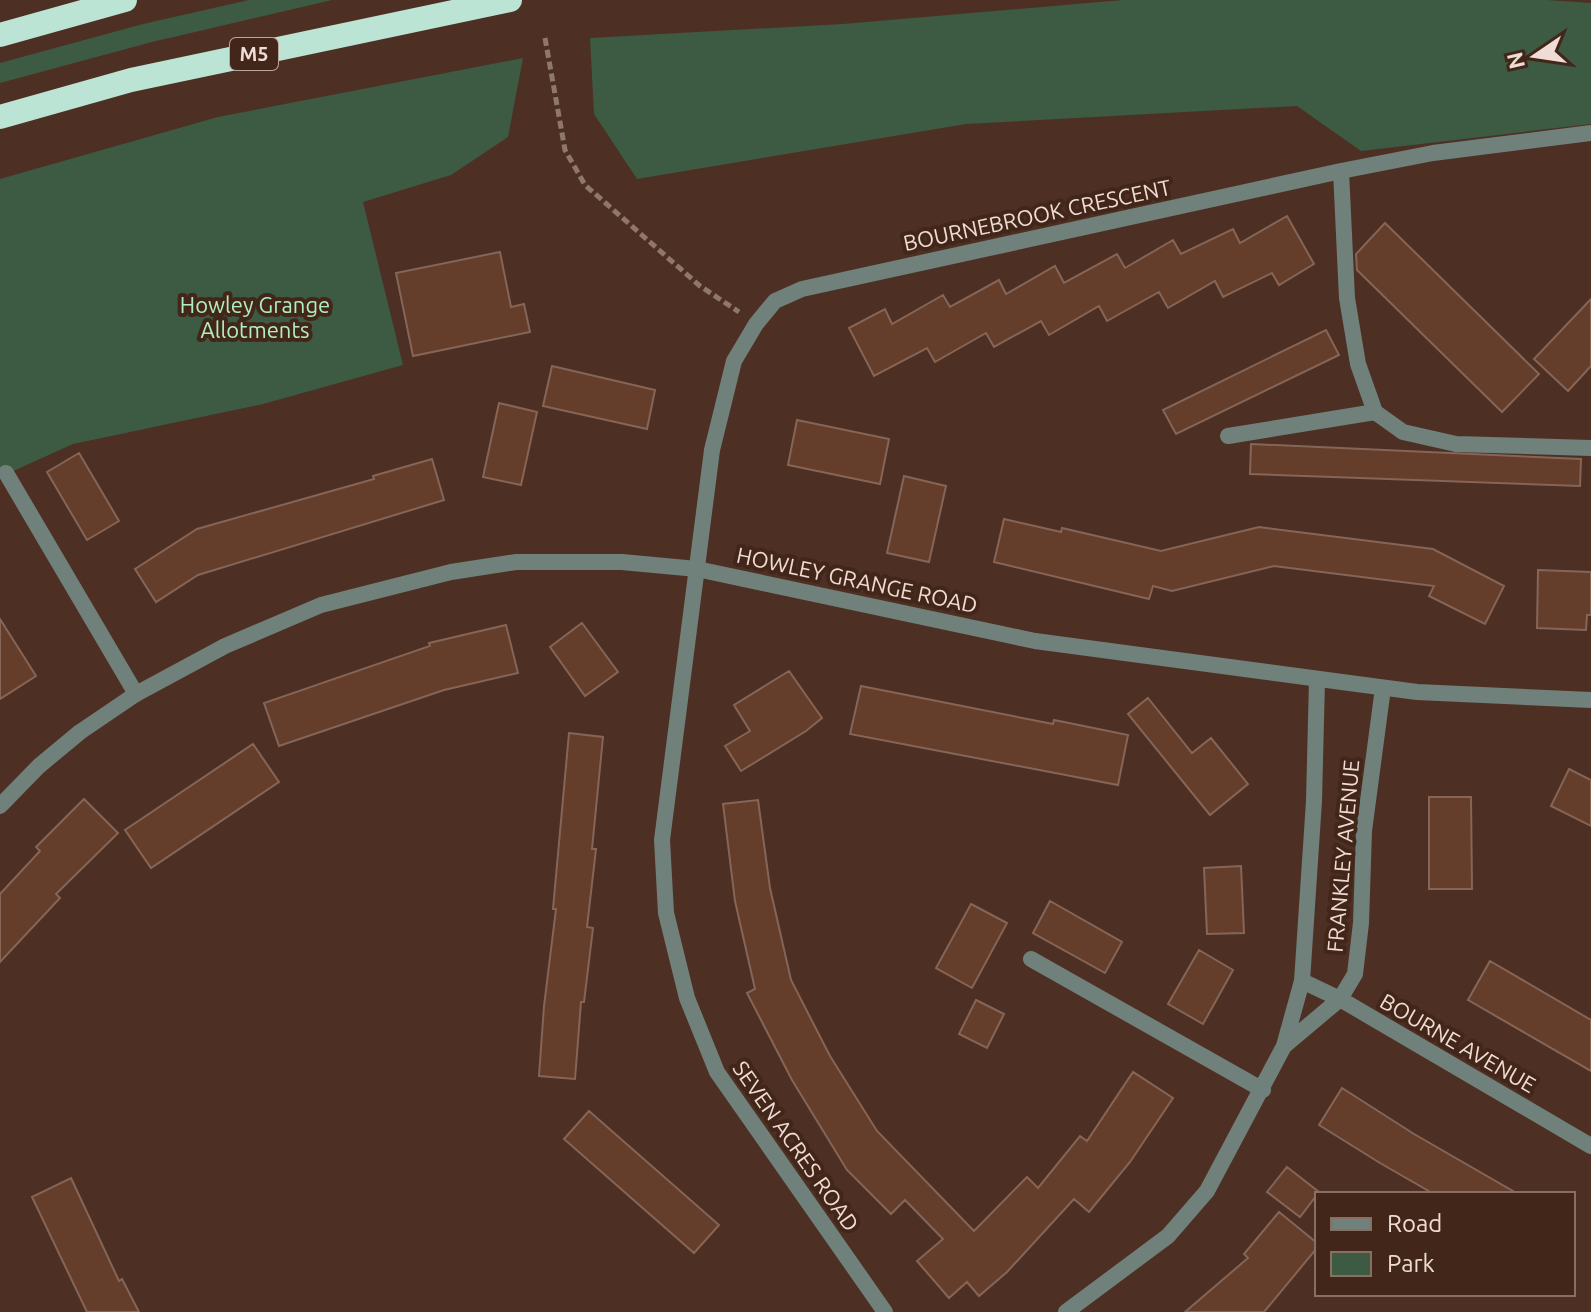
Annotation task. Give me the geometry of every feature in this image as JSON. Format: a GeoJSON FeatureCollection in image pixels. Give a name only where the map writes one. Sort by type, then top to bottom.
{"type":"FeatureCollection","features":[{"type":"Feature","properties":{"kind":"highway"},"geometry":{"type":"LineString","coordinates":[[0,35],[125,0]]}},
{"type":"Feature","properties":{"kind":"highway","name":"M5"},"geometry":{"type":"LineString","coordinates":[[0,117],[131,80],[510,0]]}},
{"type":"Feature","properties":{"kind":"street","name":"BOURNEBROOK CRESCENT"},"geometry":{"type":"LineString","coordinates":[[697,569],[712,450],[734,361],[756,324],[775,301],[802,289],[1341,171],[1433,153],[1591,133]]}},
{"type":"Feature","properties":{"kind":"street"},"geometry":{"type":"LineString","coordinates":[[1341,171],[1347,298],[1358,364],[1375,412],[1403,432],[1456,444],[1591,448]]}},
{"type":"Feature","properties":{"kind":"street"},"geometry":{"type":"LineString","coordinates":[[1228,436],[1375,412]]}},
{"type":"Feature","properties":{"kind":"street"},"geometry":{"type":"LineString","coordinates":[[6,473],[136,694]]}},
{"type":"Feature","properties":{"kind":"street","name":"HOWLEY GRANGE ROAD"},"geometry":{"type":"LineString","coordinates":[[0,806],[39,766],[80,732],[136,694],[225,646],[321,605],[451,572],[516,562],[568,561],[697,569],[1035,641],[1417,692],[1591,700]]}},
{"type":"Feature","properties":{"kind":"street","name":"SEVEN ACRES ROAD"},"geometry":{"type":"LineString","coordinates":[[697,569],[662,840],[666,913],[683,984],[717,1072],[885,1312]]}},
{"type":"Feature","properties":{"kind":"street","name":"FRANKLEY AVENUE"},"geometry":{"type":"LineString","coordinates":[[1066,1312],[1168,1236],[1207,1191],[1284,1046],[1302,981],[1314,801],[1317,680]]}},
{"type":"Feature","properties":{"kind":"street","name":"FRANKLEY AVENUE"},"geometry":{"type":"LineString","coordinates":[[1284,1046],[1340,999],[1355,974],[1361,923],[1364,831],[1383,688]]}},
{"type":"Feature","properties":{"kind":"street"},"geometry":{"type":"LineString","coordinates":[[1031,959],[1263,1090]]}},
{"type":"Feature","properties":{"kind":"street","name":"BOURNE AVENUE"},"geometry":{"type":"LineString","coordinates":[[1302,981],[1340,999],[1591,1146]]}},
{"type":"Feature","properties":{"kind":"path"},"geometry":{"type":"LineString","coordinates":[[545,38],[565,150],[585,185],[700,286],[756,324]]}},
{"type":"Feature","properties":{"kind":"green space"},"geometry":{"type":"Polygon","coordinates":[[[249,0],[332,0],[152,42],[0,83],[0,63],[143,24],[249,0]]]}},
{"type":"Feature","properties":{"kind":"green space"},"geometry":{"type":"Polygon","coordinates":[[[1123,0],[1547,0],[1591,3],[1591,124],[1361,151],[1297,106],[966,124],[637,179],[594,114],[590,38],[843,24],[1123,0]]]}},
{"type":"Feature","properties":{"kind":"green space","name":"Howley Grange Allotments"},"geometry":{"type":"Polygon","coordinates":[[[523,58],[508,137],[451,175],[363,202],[403,365],[263,404],[73,444],[0,477],[0,179],[218,117],[523,58]]]}},
{"type":"Feature","properties":{"kind":"building"},"geometry":{"type":"Polygon","coordinates":[[[1287,216],[1314,264],[1279,285],[1272,273],[1223,297],[1215,281],[1168,308],[1159,292],[1107,321],[1099,306],[1049,335],[1041,321],[994,347],[986,333],[935,362],[927,348],[874,376],[849,328],[885,309],[892,324],[943,295],[950,307],[999,280],[1006,294],[1055,266],[1064,283],[1117,254],[1125,268],[1173,240],[1181,254],[1233,229],[1240,243],[1287,216]]]}},
{"type":"Feature","properties":{"kind":"building"},"geometry":{"type":"Polygon","coordinates":[[[1385,223],[1539,374],[1502,412],[1357,270],[1356,254],[1385,223]]]}},
{"type":"Feature","properties":{"kind":"building"},"geometry":{"type":"Polygon","coordinates":[[[500,252],[511,307],[524,304],[530,332],[413,356],[396,273],[500,252]]]}},
{"type":"Feature","properties":{"kind":"building"},"geometry":{"type":"Polygon","coordinates":[[[1591,299],[1591,366],[1568,391],[1534,359],[1591,299]]]}},
{"type":"Feature","properties":{"kind":"building"},"geometry":{"type":"Polygon","coordinates":[[[1326,330],[1339,355],[1176,434],[1163,410],[1326,330]]]}},
{"type":"Feature","properties":{"kind":"building"},"geometry":{"type":"Polygon","coordinates":[[[552,366],[655,390],[647,429],[543,406],[552,366]]]}},
{"type":"Feature","properties":{"kind":"building"},"geometry":{"type":"Polygon","coordinates":[[[499,403],[537,412],[521,485],[483,477],[499,403]]]}},
{"type":"Feature","properties":{"kind":"building"},"geometry":{"type":"Polygon","coordinates":[[[797,420],[889,439],[880,484],[788,465],[797,420]]]}},
{"type":"Feature","properties":{"kind":"building"},"geometry":{"type":"Polygon","coordinates":[[[1251,444],[1581,459],[1580,486],[1250,474],[1251,444]]]}},
{"type":"Feature","properties":{"kind":"building"},"geometry":{"type":"Polygon","coordinates":[[[79,453],[119,521],[87,540],[47,472],[79,453]]]}},
{"type":"Feature","properties":{"kind":"building"},"geometry":{"type":"Polygon","coordinates":[[[432,459],[444,500],[198,575],[156,602],[135,569],[197,529],[374,479],[373,476],[432,459]]]}},
{"type":"Feature","properties":{"kind":"building"},"geometry":{"type":"Polygon","coordinates":[[[904,476],[946,486],[929,562],[887,553],[904,476]]]}},
{"type":"Feature","properties":{"kind":"building"},"geometry":{"type":"Polygon","coordinates":[[[1004,519],[1061,532],[1062,528],[1161,551],[1259,527],[1433,549],[1504,586],[1485,624],[1429,596],[1434,586],[1274,566],[1172,591],[1153,586],[1149,599],[994,562],[1004,519]]]}},
{"type":"Feature","properties":{"kind":"building"},"geometry":{"type":"Polygon","coordinates":[[[1538,570],[1591,572],[1591,615],[1587,615],[1586,630],[1537,628],[1538,570]]]}},
{"type":"Feature","properties":{"kind":"building"},"geometry":{"type":"Polygon","coordinates":[[[0,619],[36,676],[0,699],[0,619]]]}},
{"type":"Feature","properties":{"kind":"building"},"geometry":{"type":"Polygon","coordinates":[[[582,623],[618,672],[585,696],[550,647],[582,623]]]}},
{"type":"Feature","properties":{"kind":"building"},"geometry":{"type":"Polygon","coordinates":[[[506,625],[518,673],[444,690],[279,746],[264,703],[430,646],[429,643],[506,625]]]}},
{"type":"Feature","properties":{"kind":"building"},"geometry":{"type":"Polygon","coordinates":[[[789,671],[822,718],[741,771],[725,746],[750,731],[734,705],[789,671]]]}},
{"type":"Feature","properties":{"kind":"building"},"geometry":{"type":"Polygon","coordinates":[[[861,686],[1053,724],[1054,720],[1128,735],[1118,785],[850,734],[861,686]]]}},
{"type":"Feature","properties":{"kind":"building"},"geometry":{"type":"Polygon","coordinates":[[[1148,698],[1192,753],[1211,738],[1248,784],[1210,815],[1128,714],[1148,698]]]}},
{"type":"Feature","properties":{"kind":"building"},"geometry":{"type":"Polygon","coordinates":[[[569,733],[603,737],[592,849],[596,849],[587,927],[593,928],[584,1002],[581,1002],[575,1079],[539,1076],[569,733]]]}},
{"type":"Feature","properties":{"kind":"building"},"geometry":{"type":"Polygon","coordinates":[[[253,744],[279,782],[151,868],[125,830],[253,744]]]}},
{"type":"Feature","properties":{"kind":"building"},"geometry":{"type":"Polygon","coordinates":[[[1569,769],[1591,780],[1591,826],[1551,806],[1569,769]]]}},
{"type":"Feature","properties":{"kind":"building"},"geometry":{"type":"Polygon","coordinates":[[[1429,797],[1471,797],[1472,889],[1429,889],[1429,797]]]}},
{"type":"Feature","properties":{"kind":"building"},"geometry":{"type":"Polygon","coordinates":[[[84,799],[118,833],[56,894],[60,898],[0,962],[0,894],[40,851],[36,847],[84,799]]]}},
{"type":"Feature","properties":{"kind":"building"},"geometry":{"type":"Polygon","coordinates":[[[758,800],[770,888],[791,980],[830,1056],[877,1131],[974,1231],[1027,1177],[1038,1188],[1080,1136],[1087,1141],[1133,1072],[1173,1098],[1130,1162],[1089,1212],[1074,1199],[1007,1272],[979,1296],[967,1282],[949,1298],[917,1261],[943,1239],[905,1200],[891,1214],[847,1170],[792,1080],[747,993],[755,989],[735,901],[723,804],[758,800]]]}},
{"type":"Feature","properties":{"kind":"building"},"geometry":{"type":"Polygon","coordinates":[[[1241,866],[1244,933],[1207,934],[1204,868],[1241,866]]]}},
{"type":"Feature","properties":{"kind":"building"},"geometry":{"type":"Polygon","coordinates":[[[1050,901],[1122,942],[1105,973],[1033,933],[1050,901]]]}},
{"type":"Feature","properties":{"kind":"building"},"geometry":{"type":"Polygon","coordinates":[[[971,904],[1007,923],[972,988],[936,968],[971,904]]]}},
{"type":"Feature","properties":{"kind":"building"},"geometry":{"type":"Polygon","coordinates":[[[1199,950],[1233,970],[1203,1024],[1168,1004],[1199,950]]]}},
{"type":"Feature","properties":{"kind":"building"},"geometry":{"type":"Polygon","coordinates":[[[1490,961],[1591,1020],[1591,1071],[1468,1000],[1490,961]]]}},
{"type":"Feature","properties":{"kind":"building"},"geometry":{"type":"Polygon","coordinates":[[[976,1000],[1004,1014],[987,1048],[959,1034],[976,1000]]]}},
{"type":"Feature","properties":{"kind":"building"},"geometry":{"type":"Polygon","coordinates":[[[1342,1088],[1515,1192],[1431,1192],[1319,1125],[1342,1088]]]}},
{"type":"Feature","properties":{"kind":"building"},"geometry":{"type":"Polygon","coordinates":[[[589,1111],[719,1225],[694,1253],[564,1139],[589,1111]]]}},
{"type":"Feature","properties":{"kind":"building"},"geometry":{"type":"Polygon","coordinates":[[[1287,1167],[1319,1192],[1315,1192],[1315,1197],[1300,1217],[1267,1192],[1287,1167]]]}},
{"type":"Feature","properties":{"kind":"building"},"geometry":{"type":"Polygon","coordinates":[[[71,1178],[119,1281],[122,1279],[139,1312],[87,1312],[32,1197],[71,1178]]]}},
{"type":"Feature","properties":{"kind":"building"},"geometry":{"type":"Polygon","coordinates":[[[1279,1212],[1315,1241],[1315,1250],[1264,1312],[1185,1312],[1248,1258],[1244,1254],[1279,1212]]]}}]}
